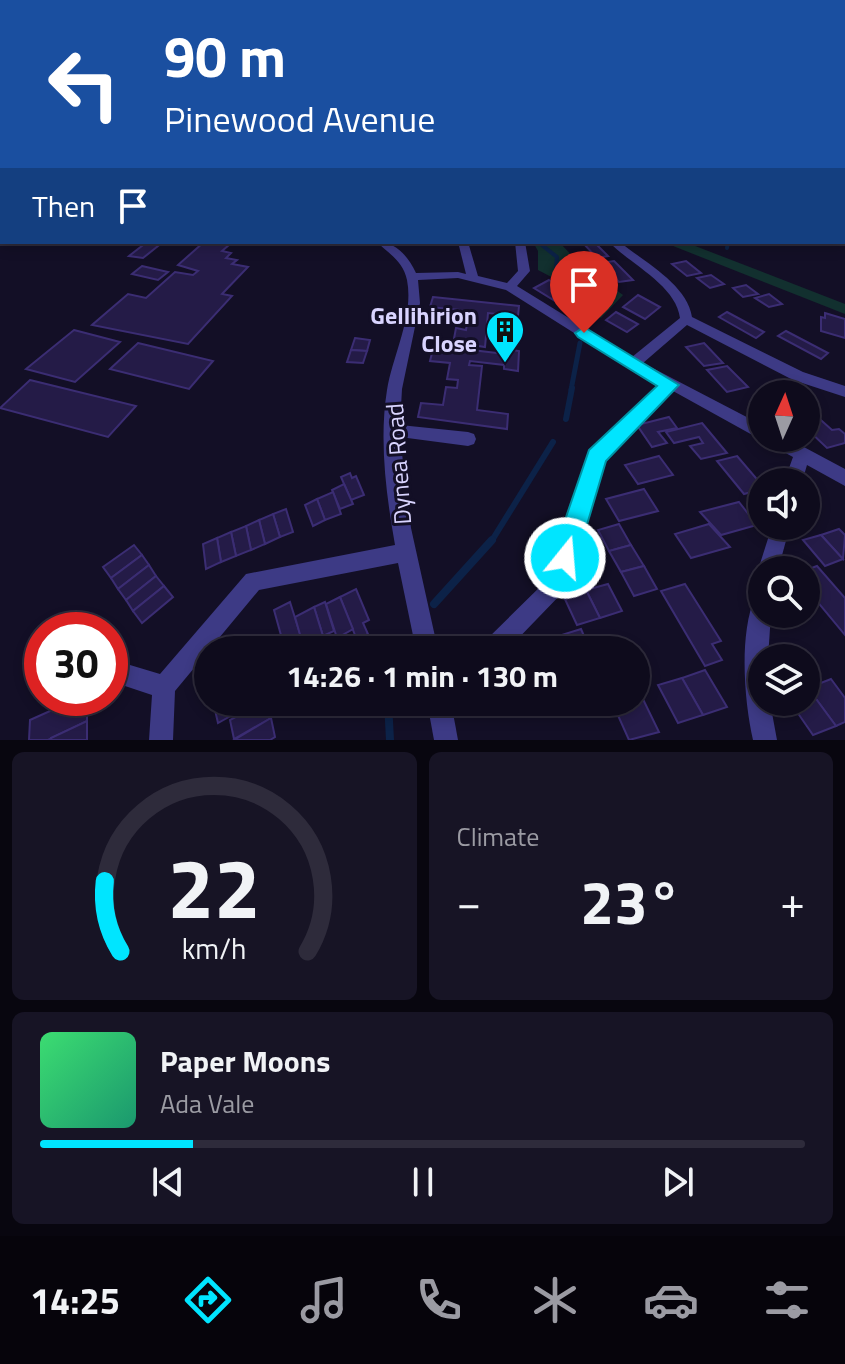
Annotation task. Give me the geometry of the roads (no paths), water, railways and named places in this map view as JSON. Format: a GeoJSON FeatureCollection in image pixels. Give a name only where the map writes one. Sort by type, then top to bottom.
{"type":"FeatureCollection","features":[{"type":"Feature","properties":{"kind":"street"},"geometry":{"type":"LineString","coordinates":[[385,244],[404,259],[412,277],[473,277],[510,287],[633,364],[748,425]]}},
{"type":"Feature","properties":{"kind":"street"},"geometry":{"type":"LineString","coordinates":[[464,244],[473,277]]}},
{"type":"Feature","properties":{"kind":"street"},"geometry":{"type":"LineString","coordinates":[[510,287],[524,271],[520,244]]}},
{"type":"Feature","properties":{"kind":"street"},"geometry":{"type":"LineString","coordinates":[[616,244],[678,295],[687,312],[686,319],[633,364]]}},
{"type":"Feature","properties":{"kind":"street","name":"Dynea Road"},"geometry":{"type":"LineString","coordinates":[[412,277],[414,292],[395,378],[392,430],[406,552],[424,636]]}},
{"type":"Feature","properties":{"kind":"street"},"geometry":{"type":"LineString","coordinates":[[686,319],[798,376],[845,392]]}},
{"type":"Feature","properties":{"kind":"street"},"geometry":{"type":"LineString","coordinates":[[506,636],[557,584],[597,456],[670,385]]}},
{"type":"Feature","properties":{"kind":"street"},"geometry":{"type":"LineString","coordinates":[[392,430],[468,439]]}},
{"type":"Feature","properties":{"kind":"street"},"geometry":{"type":"LineString","coordinates":[[797,468],[802,453],[845,478]]}},
{"type":"Feature","properties":{"kind":"street"},"geometry":{"type":"LineString","coordinates":[[161,740],[164,687],[253,581],[406,552]]}},
{"type":"Feature","properties":{"kind":"street"},"geometry":{"type":"LineString","coordinates":[[758,628],[755,647],[757,711],[765,740]]}},
{"type":"Feature","properties":{"kind":"street"},"geometry":{"type":"LineString","coordinates":[[128,676],[164,687]]}},
{"type":"Feature","properties":{"kind":"street"},"geometry":{"type":"LineString","coordinates":[[442,716],[446,740]]}},
{"type":"Feature","properties":{"kind":"waterway"},"geometry":{"type":"LineString","coordinates":[[541,244],[557,257],[556,269],[560,272]]}},
{"type":"Feature","properties":{"kind":"waterway"},"geometry":{"type":"LineString","coordinates":[[727,248],[728,244]]}},
{"type":"Feature","properties":{"kind":"waterway"},"geometry":{"type":"LineString","coordinates":[[558,270],[590,296],[596,310],[585,320]]}},
{"type":"Feature","properties":{"kind":"waterway"},"geometry":{"type":"LineString","coordinates":[[571,390],[580,343]]}},
{"type":"Feature","properties":{"kind":"waterway"},"geometry":{"type":"LineString","coordinates":[[566,419],[572,388]]}},
{"type":"Feature","properties":{"kind":"waterway"},"geometry":{"type":"LineString","coordinates":[[491,542],[553,442]]}},
{"type":"Feature","properties":{"kind":"waterway"},"geometry":{"type":"LineString","coordinates":[[434,604],[492,540]]}},
{"type":"Feature","properties":{"kind":"waterway"},"geometry":{"type":"LineString","coordinates":[[389,716],[390,740]]}},
{"type":"Feature","properties":{"kind":"place","name":"Gellihirion Close"},"geometry":{"type":"Point","coordinates":[505,364]}}]}
